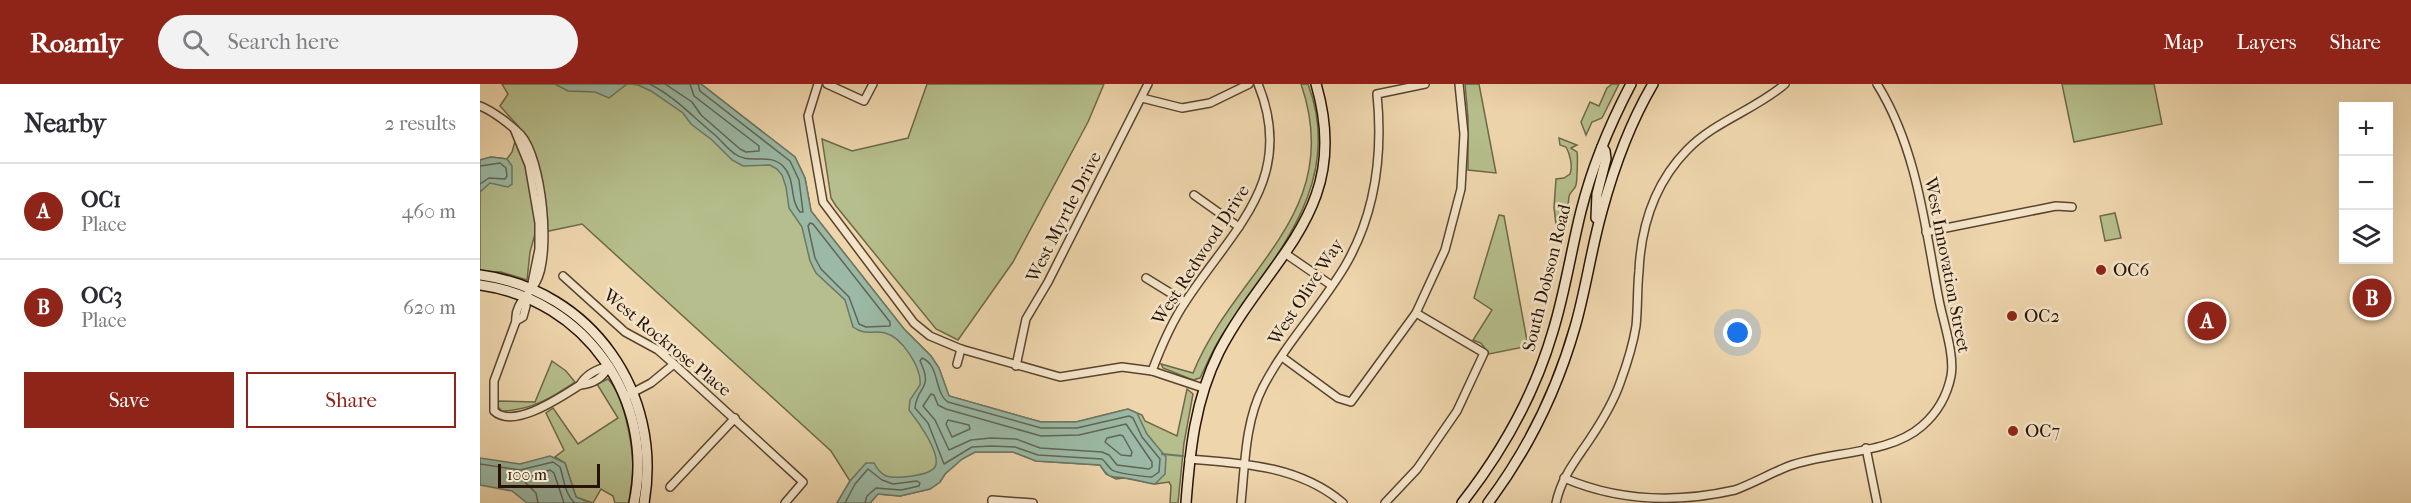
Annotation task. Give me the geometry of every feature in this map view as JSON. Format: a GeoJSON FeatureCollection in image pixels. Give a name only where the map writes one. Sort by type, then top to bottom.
{"type":"FeatureCollection","features":[{"type":"Feature","properties":{"kind":"street"},"geometry":{"type":"LineString","coordinates":[[818,84],[808,116],[823,202],[914,323],[930,336],[962,349],[1060,377],[1122,367],[1152,371],[1203,388]]}},
{"type":"Feature","properties":{"kind":"street"},"geometry":{"type":"LineString","coordinates":[[827,84],[864,101],[873,84]]}},
{"type":"Feature","properties":{"kind":"street","name":"West Myrtle Drive"},"geometry":{"type":"LineString","coordinates":[[1016,366],[1026,319],[1048,282],[1148,84]]}},
{"type":"Feature","properties":{"kind":"street"},"geometry":{"type":"LineString","coordinates":[[1142,98],[1182,108],[1210,103],[1249,84]]}},
{"type":"Feature","properties":{"kind":"street","name":"West Redwood Drive"},"geometry":{"type":"LineString","coordinates":[[1152,371],[1160,349],[1185,302],[1239,227],[1258,196],[1268,164],[1270,132],[1266,103],[1258,84]]}},
{"type":"Feature","properties":{"kind":"street"},"geometry":{"type":"LineString","coordinates":[[1186,503],[1194,425],[1203,388],[1226,341],[1286,254],[1307,218],[1321,175],[1324,131],[1316,84]]}},
{"type":"Feature","properties":{"kind":"street","name":"West Olive Way"},"geometry":{"type":"LineString","coordinates":[[1241,503],[1251,420],[1263,387],[1345,266],[1365,224],[1377,177],[1381,127],[1377,94],[1425,84]]}},
{"type":"Feature","properties":{"kind":"street"},"geometry":{"type":"LineString","coordinates":[[1282,357],[1338,398],[1351,402],[1416,313],[1445,250],[1461,189],[1464,134],[1459,84]]}},
{"type":"Feature","properties":{"kind":"street","name":"South Dobson Road"},"geometry":{"type":"LineString","coordinates":[[1462,503],[1510,432],[1537,378],[1553,332],[1581,209],[1602,147],[1631,84]]}},
{"type":"Feature","properties":{"kind":"street","name":"South Dobson Road"},"geometry":{"type":"LineString","coordinates":[[1488,503],[1539,421],[1558,378],[1580,307],[1596,236],[1624,143],[1653,84]]}},
{"type":"Feature","properties":{"kind":"street"},"geometry":{"type":"LineString","coordinates":[[1556,503],[1564,478],[1603,420],[1627,364],[1636,324],[1642,238],[1651,207],[1661,185],[1680,158],[1704,135],[1729,118],[1762,101],[1785,84]]}},
{"type":"Feature","properties":{"kind":"street","name":"West Innovation Street"},"geometry":{"type":"LineString","coordinates":[[1564,478],[1623,499],[1651,502],[1706,499],[1735,490],[1808,460],[1889,444],[1912,434],[1937,411],[1947,389],[1951,364],[1926,232],[1904,140],[1897,119],[1877,84]]}},
{"type":"Feature","properties":{"kind":"street"},"geometry":{"type":"LineString","coordinates":[[480,106],[515,131],[529,165],[539,223],[539,249],[529,292],[519,303],[515,314],[516,321],[495,381],[494,411],[498,415],[510,417],[534,411],[580,385],[589,384],[605,375],[609,366]]}},
{"type":"Feature","properties":{"kind":"street"},"geometry":{"type":"LineString","coordinates":[[1596,236],[1597,194],[1606,159],[1602,147]]}},
{"type":"Feature","properties":{"kind":"street"},"geometry":{"type":"LineString","coordinates":[[1194,195],[1239,227]]}},
{"type":"Feature","properties":{"kind":"street"},"geometry":{"type":"LineString","coordinates":[[1926,232],[2056,206],[2072,207]]}},
{"type":"Feature","properties":{"kind":"street"},"geometry":{"type":"LineString","coordinates":[[1286,254],[1331,285]]}},
{"type":"Feature","properties":{"kind":"street"},"geometry":{"type":"LineString","coordinates":[[480,275],[566,308],[599,337],[624,372],[647,446],[647,483],[644,503]]}},
{"type":"Feature","properties":{"kind":"street","name":"West Rockrose Place"},"geometry":{"type":"LineString","coordinates":[[563,276],[625,332],[658,350],[803,482],[785,503]]}},
{"type":"Feature","properties":{"kind":"street"},"geometry":{"type":"LineString","coordinates":[[1146,278],[1185,302]]}},
{"type":"Feature","properties":{"kind":"street"},"geometry":{"type":"LineString","coordinates":[[1048,282],[1057,286]]}},
{"type":"Feature","properties":{"kind":"street"},"geometry":{"type":"LineString","coordinates":[[480,285],[529,292],[582,333],[630,394],[638,461],[634,503]]}},
{"type":"Feature","properties":{"kind":"street"},"geometry":{"type":"LineString","coordinates":[[1385,503],[1417,468],[1457,411],[1484,353],[1416,313]]}},
{"type":"Feature","properties":{"kind":"street"},"geometry":{"type":"LineString","coordinates":[[957,364],[962,349]]}},
{"type":"Feature","properties":{"kind":"street"},"geometry":{"type":"LineString","coordinates":[[630,394],[651,383],[674,364]]}},
{"type":"Feature","properties":{"kind":"street"},"geometry":{"type":"LineString","coordinates":[[670,487],[735,418]]}},
{"type":"Feature","properties":{"kind":"street"},"geometry":{"type":"LineString","coordinates":[[1866,448],[1877,503]]}},
{"type":"Feature","properties":{"kind":"street"},"geometry":{"type":"LineString","coordinates":[[1190,459],[1245,463],[1294,474],[1327,489],[1343,503]]}},
{"type":"Feature","properties":{"kind":"street"},"geometry":{"type":"LineString","coordinates":[[992,502],[1033,503]]}},
{"type":"Feature","properties":{"kind":"green space"},"geometry":{"type":"Polygon","coordinates":[[[502,84],[701,84],[795,157],[805,178],[811,211],[904,329],[931,356],[939,368],[949,396],[1041,422],[1076,422],[1128,409],[1142,415],[1145,421],[1177,436],[1187,389],[1193,394],[1184,443],[1178,503],[1170,503],[1171,486],[1169,482],[1155,484],[1124,478],[1116,479],[1106,474],[1100,465],[1036,461],[1013,452],[975,452],[962,459],[930,489],[900,496],[878,494],[870,503],[837,503],[850,481],[831,451],[582,224],[535,234],[530,252],[527,280],[501,272],[480,271],[480,160],[491,157],[507,159],[512,152],[519,127],[500,106],[508,94],[502,84]]]}},
{"type":"Feature","properties":{"kind":"green space"},"geometry":{"type":"Polygon","coordinates":[[[927,84],[1104,84],[1088,122],[1013,262],[958,340],[936,329],[836,206],[831,198],[822,139],[852,151],[908,138],[927,84]]]}},
{"type":"Feature","properties":{"kind":"green space"},"geometry":{"type":"Polygon","coordinates":[[[1301,84],[1308,84],[1317,120],[1318,154],[1311,185],[1300,216],[1284,245],[1222,335],[1200,378],[1193,380],[1163,368],[1161,364],[1193,373],[1212,336],[1280,238],[1298,205],[1309,169],[1311,129],[1301,84]]]}},
{"type":"Feature","properties":{"kind":"green space"},"geometry":{"type":"Polygon","coordinates":[[[1465,84],[1479,84],[1496,173],[1468,170],[1468,118],[1465,84]]]}},
{"type":"Feature","properties":{"kind":"green space"},"geometry":{"type":"Polygon","coordinates":[[[1612,84],[1619,84],[1602,118],[1592,122],[1586,135],[1581,122],[1590,102],[1599,106],[1607,88],[1612,84]]]}},
{"type":"Feature","properties":{"kind":"green space"},"geometry":{"type":"Polygon","coordinates":[[[2062,84],[2154,84],[2162,124],[2074,142],[2062,84]]]}},
{"type":"Feature","properties":{"kind":"green space"},"geometry":{"type":"Polygon","coordinates":[[[1559,138],[1577,145],[1571,148],[1577,152],[1577,169],[1576,185],[1569,195],[1567,213],[1564,220],[1556,225],[1554,207],[1556,179],[1570,174],[1571,167],[1566,147],[1560,145],[1559,138]]]}},
{"type":"Feature","properties":{"kind":"green space"},"geometry":{"type":"Polygon","coordinates":[[[2115,213],[2121,238],[2105,241],[2100,216],[2115,213]]]}},
{"type":"Feature","properties":{"kind":"green space"},"geometry":{"type":"Polygon","coordinates":[[[1499,215],[1504,216],[1528,346],[1489,354],[1481,343],[1473,340],[1492,310],[1474,298],[1499,215]]]}},
{"type":"Feature","properties":{"kind":"green space"},"geometry":{"type":"Polygon","coordinates":[[[552,361],[566,371],[575,382],[532,406],[502,411],[498,407],[498,401],[535,402],[552,361]]]}},
{"type":"Feature","properties":{"kind":"green space"},"geometry":{"type":"Polygon","coordinates":[[[608,379],[619,396],[631,444],[633,470],[629,503],[615,503],[613,496],[601,489],[593,503],[576,497],[565,463],[555,457],[564,450],[546,413],[553,408],[578,444],[618,418],[597,384],[608,379]]]}},
{"type":"Feature","properties":{"kind":"water"},"geometry":{"type":"Polygon","coordinates":[[[555,84],[627,84],[609,98],[595,92],[568,91],[555,84]]]}},
{"type":"Feature","properties":{"kind":"water"},"geometry":{"type":"Polygon","coordinates":[[[630,84],[701,84],[795,157],[805,178],[811,211],[904,329],[931,356],[939,368],[949,396],[1041,422],[1076,422],[1128,409],[1137,413],[1147,434],[1166,457],[1165,474],[1155,484],[1110,476],[1100,465],[1036,461],[1013,452],[975,452],[962,459],[930,489],[900,496],[878,494],[870,503],[837,503],[850,481],[866,463],[874,463],[882,474],[891,477],[919,475],[935,467],[935,454],[932,446],[909,410],[910,400],[920,385],[918,370],[910,354],[898,340],[885,333],[861,331],[853,327],[845,300],[816,273],[810,261],[802,227],[789,208],[786,187],[777,169],[770,165],[743,166],[732,160],[712,140],[691,124],[683,113],[651,91],[630,84]]]}},
{"type":"Feature","properties":{"kind":"water"},"geometry":{"type":"Polygon","coordinates":[[[491,157],[507,159],[512,166],[512,184],[508,187],[490,183],[480,192],[480,160],[491,157]]]}},
{"type":"Feature","properties":{"kind":"water"},"geometry":{"type":"Polygon","coordinates":[[[550,456],[565,463],[576,497],[590,503],[527,503],[512,491],[480,485],[480,458],[520,464],[550,456]]]}},
{"type":"Feature","properties":{"kind":"waterway"},"geometry":{"type":"LineString","coordinates":[[1162,454],[1183,456]]}},
{"type":"Feature","properties":{"kind":"place","name":"OC6"},"geometry":{"type":"Point","coordinates":[2101,270]}},
{"type":"Feature","properties":{"kind":"place","name":"OC3"},"geometry":{"type":"Point","coordinates":[2372,298]}},
{"type":"Feature","properties":{"kind":"place","name":"OC2"},"geometry":{"type":"Point","coordinates":[2012,316]}},
{"type":"Feature","properties":{"kind":"place","name":"OC1"},"geometry":{"type":"Point","coordinates":[2207,321]}},
{"type":"Feature","properties":{"kind":"place","name":"OC7"},"geometry":{"type":"Point","coordinates":[2013,431]}}]}
